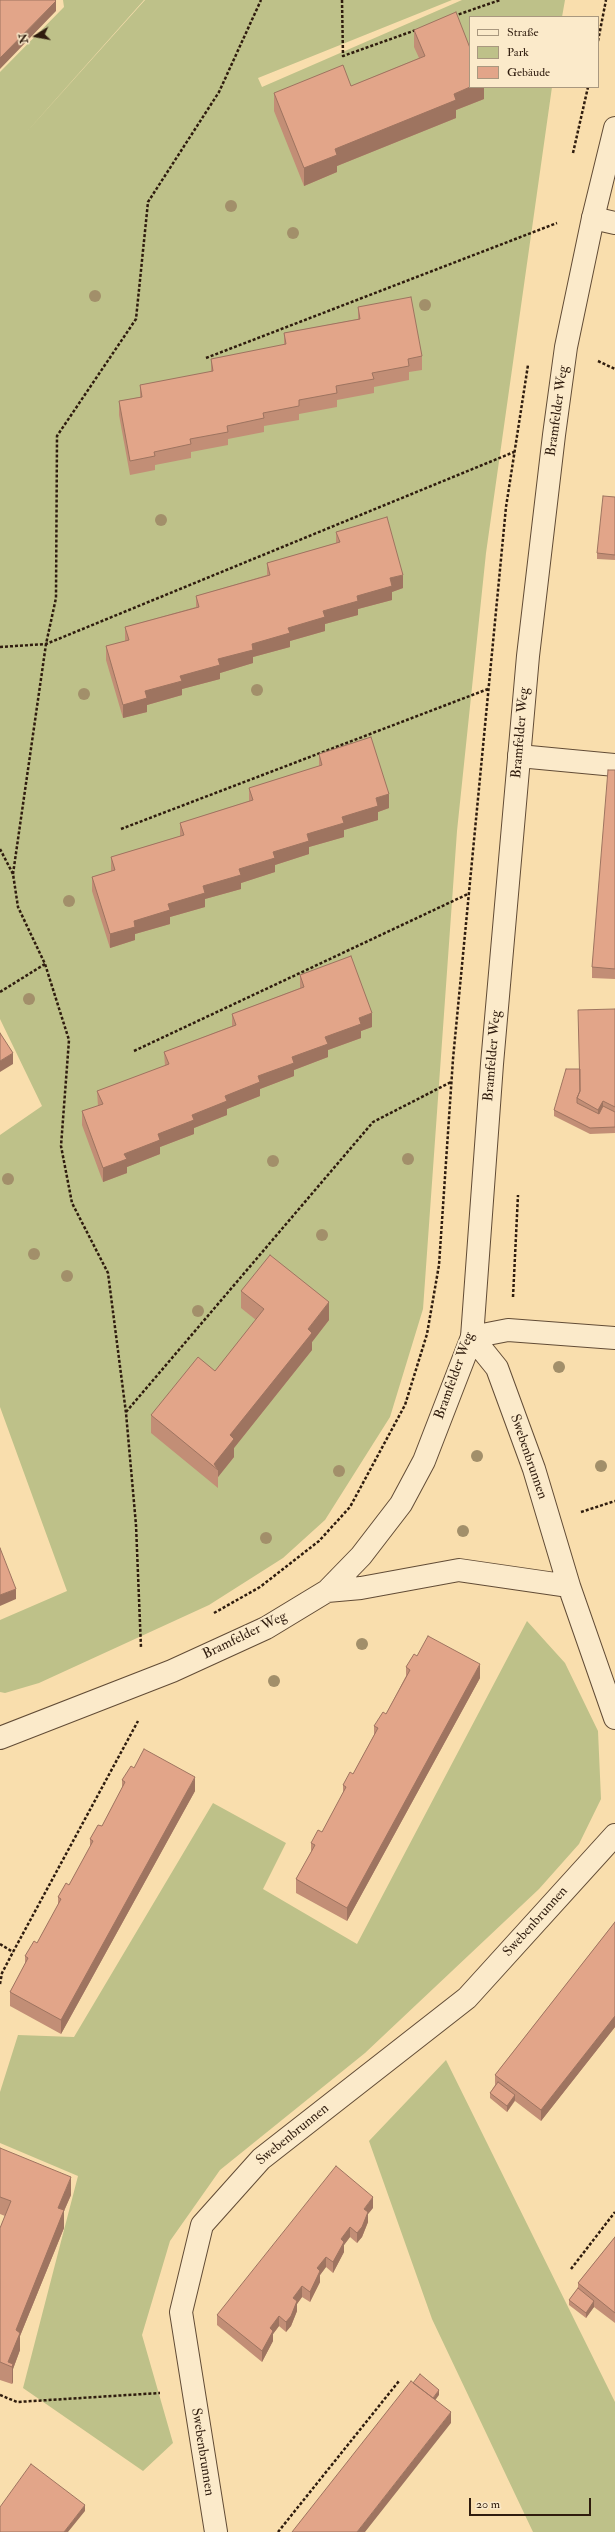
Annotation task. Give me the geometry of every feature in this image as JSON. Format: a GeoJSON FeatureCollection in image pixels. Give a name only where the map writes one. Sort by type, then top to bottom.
{"type":"FeatureCollection","features":[{"type":"Feature","properties":{"kind":"street","name":"Bramfelder Weg"},"geometry":{"type":"LineString","coordinates":[[0,1738],[172,1671],[266,1628],[327,1591],[361,1556],[401,1504],[424,1461],[472,1337],[528,656],[566,347],[593,218],[615,128]]}},
{"type":"Feature","properties":{"kind":"street"},"geometry":{"type":"LineString","coordinates":[[593,218],[615,223]]}},
{"type":"Feature","properties":{"kind":"street"},"geometry":{"type":"LineString","coordinates":[[519,756],[615,765]]}},
{"type":"Feature","properties":{"kind":"street"},"geometry":{"type":"LineString","coordinates":[[472,1337],[508,1330],[615,1338]]}},
{"type":"Feature","properties":{"kind":"street","name":"Swebenbrunnen"},"geometry":{"type":"LineString","coordinates":[[472,1337],[497,1368],[534,1469],[569,1586],[615,1718]]}},
{"type":"Feature","properties":{"kind":"street"},"geometry":{"type":"LineString","coordinates":[[327,1591],[361,1588],[459,1570],[569,1586]]}},
{"type":"Feature","properties":{"kind":"street","name":"Swebenbrunnen"},"geometry":{"type":"LineString","coordinates":[[216,2532],[181,2312],[202,2225],[261,2159],[467,1998],[615,1835]]}},
{"type":"Feature","properties":{"kind":"path"},"geometry":{"type":"LineString","coordinates":[[148,1645],[141,1648],[136,1525],[126,1412],[108,1272],[72,1203],[61,1146],[69,1040],[45,964],[18,907],[13,874],[46,644],[56,598],[56,436],[136,319],[148,202],[219,92],[262,0]]}},
{"type":"Feature","properties":{"kind":"path"},"geometry":{"type":"LineString","coordinates":[[342,0],[343,56],[418,29]]}},
{"type":"Feature","properties":{"kind":"path"},"geometry":{"type":"LineString","coordinates":[[448,19],[500,0]]}},
{"type":"Feature","properties":{"kind":"path"},"geometry":{"type":"LineString","coordinates":[[599,36],[606,0]]}},
{"type":"Feature","properties":{"kind":"path"},"geometry":{"type":"LineString","coordinates":[[571,158],[588,88]]}},
{"type":"Feature","properties":{"kind":"path"},"geometry":{"type":"LineString","coordinates":[[556,229],[559,216]]}},
{"type":"Feature","properties":{"kind":"path"},"geometry":{"type":"LineString","coordinates":[[206,358],[557,223]]}},
{"type":"Feature","properties":{"kind":"path"},"geometry":{"type":"LineString","coordinates":[[212,1614],[260,1587],[319,1541],[350,1507],[405,1406],[427,1334],[439,1265],[452,1082],[468,894],[506,507],[528,363]]}},
{"type":"Feature","properties":{"kind":"path"},"geometry":{"type":"LineString","coordinates":[[0,647],[46,644],[514,452]]}},
{"type":"Feature","properties":{"kind":"path"},"geometry":{"type":"LineString","coordinates":[[121,829],[488,689]]}},
{"type":"Feature","properties":{"kind":"path"},"geometry":{"type":"LineString","coordinates":[[0,849],[13,874]]}},
{"type":"Feature","properties":{"kind":"path"},"geometry":{"type":"LineString","coordinates":[[134,1051],[468,894]]}},
{"type":"Feature","properties":{"kind":"path"},"geometry":{"type":"LineString","coordinates":[[0,992],[45,964]]}},
{"type":"Feature","properties":{"kind":"path"},"geometry":{"type":"LineString","coordinates":[[126,1412],[373,1122],[452,1082]]}},
{"type":"Feature","properties":{"kind":"path"},"geometry":{"type":"LineString","coordinates":[[0,1984],[2,1973],[139,1718]]}},
{"type":"Feature","properties":{"kind":"path"},"geometry":{"type":"LineString","coordinates":[[0,1944],[13,1952]]}},
{"type":"Feature","properties":{"kind":"path"},"geometry":{"type":"LineString","coordinates":[[571,2270],[615,2212]]}},
{"type":"Feature","properties":{"kind":"path"},"geometry":{"type":"LineString","coordinates":[[278,2532],[399,2381]]}},
{"type":"Feature","properties":{"kind":"path"},"geometry":{"type":"LineString","coordinates":[[0,2395],[17,2402],[193,2391]]}},
{"type":"Feature","properties":{"kind":"green space"},"geometry":{"type":"Polygon","coordinates":[[[63,0],[144,0],[23,136],[145,0],[452,0],[258,78],[262,87],[462,0],[565,0],[562,16],[469,16],[469,88],[552,88],[486,553],[457,831],[423,1309],[390,1417],[325,1520],[283,1558],[209,1605],[39,1683],[5,1693],[0,1692],[0,1620],[67,1591],[0,1407],[0,1135],[42,1106],[0,1019],[0,72],[64,7],[63,0]]]}},
{"type":"Feature","properties":{"kind":"green space"},"geometry":{"type":"Polygon","coordinates":[[[527,1621],[565,1663],[598,1731],[601,1799],[579,1844],[539,1889],[365,2053],[220,2170],[170,2241],[142,2335],[173,2443],[143,2471],[23,2388],[78,2176],[0,2143],[0,2092],[18,2035],[74,2037],[213,1803],[286,1843],[263,1889],[357,1944],[527,1621]]]}},
{"type":"Feature","properties":{"kind":"green space"},"geometry":{"type":"Polygon","coordinates":[[[446,2060],[615,2402],[615,2532],[533,2532],[432,2319],[369,2141],[446,2060]]]}},
{"type":"Feature","properties":{"kind":"building"},"geometry":{"type":"Polygon","coordinates":[[[0,0],[56,1],[0,58],[0,0]]]}},
{"type":"Feature","properties":{"kind":"building"},"geometry":{"type":"Polygon","coordinates":[[[456,12],[469,45],[469,87],[454,94],[456,100],[335,149],[337,155],[304,168],[274,93],[343,65],[351,86],[425,56],[414,30],[456,12]]]}},
{"type":"Feature","properties":{"kind":"building"},"geometry":{"type":"Polygon","coordinates":[[[411,297],[422,356],[408,359],[409,366],[372,373],[374,379],[336,386],[337,393],[299,400],[299,406],[263,413],[264,418],[227,426],[228,432],[190,439],[191,444],[154,452],[155,456],[130,461],[119,401],[142,397],[140,385],[213,371],[211,359],[286,344],[284,333],[360,319],[358,307],[411,297]]]}},
{"type":"Feature","properties":{"kind":"building"},"geometry":{"type":"Polygon","coordinates":[[[603,496],[615,497],[615,555],[597,553],[603,496]]]}},
{"type":"Feature","properties":{"kind":"building"},"geometry":{"type":"Polygon","coordinates":[[[387,517],[403,575],[390,578],[392,586],[357,596],[358,601],[323,611],[325,617],[288,628],[290,633],[252,644],[253,650],[218,659],[220,665],[180,676],[182,681],[145,691],[147,698],[123,705],[106,646],[129,640],[125,627],[199,607],[196,596],[270,575],[267,563],[340,542],[336,532],[387,517]]]}},
{"type":"Feature","properties":{"kind":"building"},"geometry":{"type":"Polygon","coordinates":[[[371,737],[389,794],[376,798],[378,806],[342,817],[344,823],[307,834],[309,841],[273,852],[275,858],[239,869],[241,875],[203,886],[205,893],[168,904],[170,910],[134,921],[135,927],[110,934],[92,877],[115,870],[111,857],[184,835],[180,823],[253,800],[249,788],[322,765],[319,754],[371,737]]]}},
{"type":"Feature","properties":{"kind":"building"},"geometry":{"type":"Polygon","coordinates":[[[608,770],[615,770],[615,969],[592,967],[608,770]]]}},
{"type":"Feature","properties":{"kind":"building"},"geometry":{"type":"Polygon","coordinates":[[[351,956],[372,1013],[359,1018],[361,1024],[325,1037],[328,1044],[292,1057],[294,1063],[258,1076],[260,1082],[225,1096],[227,1101],[192,1115],[194,1120],[158,1134],[160,1140],[124,1154],[127,1159],[103,1168],[82,1111],[103,1104],[97,1091],[169,1064],[164,1052],[236,1025],[232,1014],[304,987],[300,975],[351,956]]]}},
{"type":"Feature","properties":{"kind":"building"},"geometry":{"type":"Polygon","coordinates":[[[615,1009],[615,1107],[603,1101],[598,1110],[577,1098],[580,1091],[578,1010],[615,1009]]]}},
{"type":"Feature","properties":{"kind":"building"},"geometry":{"type":"Polygon","coordinates":[[[0,1033],[13,1053],[0,1061],[0,1033]]]}},
{"type":"Feature","properties":{"kind":"building"},"geometry":{"type":"Polygon","coordinates":[[[566,1069],[580,1069],[580,1091],[577,1098],[577,1103],[599,1114],[603,1106],[615,1112],[615,1127],[590,1128],[554,1110],[566,1069]]]}},
{"type":"Feature","properties":{"kind":"building"},"geometry":{"type":"Polygon","coordinates":[[[270,1255],[329,1302],[308,1329],[312,1333],[230,1435],[234,1439],[214,1464],[218,1470],[151,1415],[198,1357],[215,1371],[264,1309],[241,1291],[270,1255]]]}},
{"type":"Feature","properties":{"kind":"building"},"geometry":{"type":"Polygon","coordinates":[[[0,1548],[16,1589],[0,1595],[0,1548]]]}},
{"type":"Feature","properties":{"kind":"building"},"geometry":{"type":"Polygon","coordinates":[[[428,1636],[480,1664],[347,1908],[296,1879],[315,1845],[311,1843],[318,1830],[322,1832],[346,1787],[343,1785],[350,1772],[353,1774],[378,1728],[374,1726],[383,1712],[386,1714],[410,1670],[406,1667],[414,1654],[417,1656],[428,1636]]]}},
{"type":"Feature","properties":{"kind":"building"},"geometry":{"type":"Polygon","coordinates":[[[144,1749],[195,1777],[61,2020],[10,1992],[28,1958],[25,1956],[34,1941],[37,1943],[61,1899],[58,1897],[66,1883],[69,1885],[93,1841],[90,1839],[98,1825],[102,1826],[125,1782],[122,1780],[131,1766],[134,1768],[144,1749]]]}},
{"type":"Feature","properties":{"kind":"building"},"geometry":{"type":"Polygon","coordinates":[[[615,1922],[615,2016],[541,2110],[495,2075],[615,1922]]]}},
{"type":"Feature","properties":{"kind":"building"},"geometry":{"type":"Polygon","coordinates":[[[498,2082],[515,2095],[507,2106],[490,2093],[498,2082]]]}},
{"type":"Feature","properties":{"kind":"building"},"geometry":{"type":"Polygon","coordinates":[[[0,2148],[71,2177],[58,2208],[64,2210],[16,2330],[20,2333],[8,2362],[13,2364],[12,2367],[0,2362],[0,2228],[11,2201],[0,2197],[0,2148]]]}},
{"type":"Feature","properties":{"kind":"building"},"geometry":{"type":"Polygon","coordinates":[[[336,2166],[373,2197],[364,2209],[368,2212],[362,2227],[357,2233],[350,2227],[341,2239],[344,2242],[333,2262],[326,2257],[317,2268],[320,2271],[310,2292],[302,2286],[293,2298],[297,2301],[291,2316],[286,2322],[279,2316],[270,2328],[273,2331],[262,2351],[217,2315],[336,2166]]]}},
{"type":"Feature","properties":{"kind":"building"},"geometry":{"type":"Polygon","coordinates":[[[615,2237],[615,2313],[578,2283],[615,2237]]]}},
{"type":"Feature","properties":{"kind":"building"},"geometry":{"type":"Polygon","coordinates":[[[578,2288],[594,2301],[586,2313],[569,2300],[578,2288]]]}},
{"type":"Feature","properties":{"kind":"building"},"geometry":{"type":"Polygon","coordinates":[[[420,2374],[439,2390],[433,2398],[413,2383],[420,2374]]]}},
{"type":"Feature","properties":{"kind":"building"},"geometry":{"type":"Polygon","coordinates":[[[411,2381],[451,2412],[357,2532],[292,2532],[411,2381]]]}},
{"type":"Feature","properties":{"kind":"building"},"geometry":{"type":"Polygon","coordinates":[[[31,2464],[85,2505],[64,2532],[0,2532],[0,2507],[31,2464]]]}}]}
